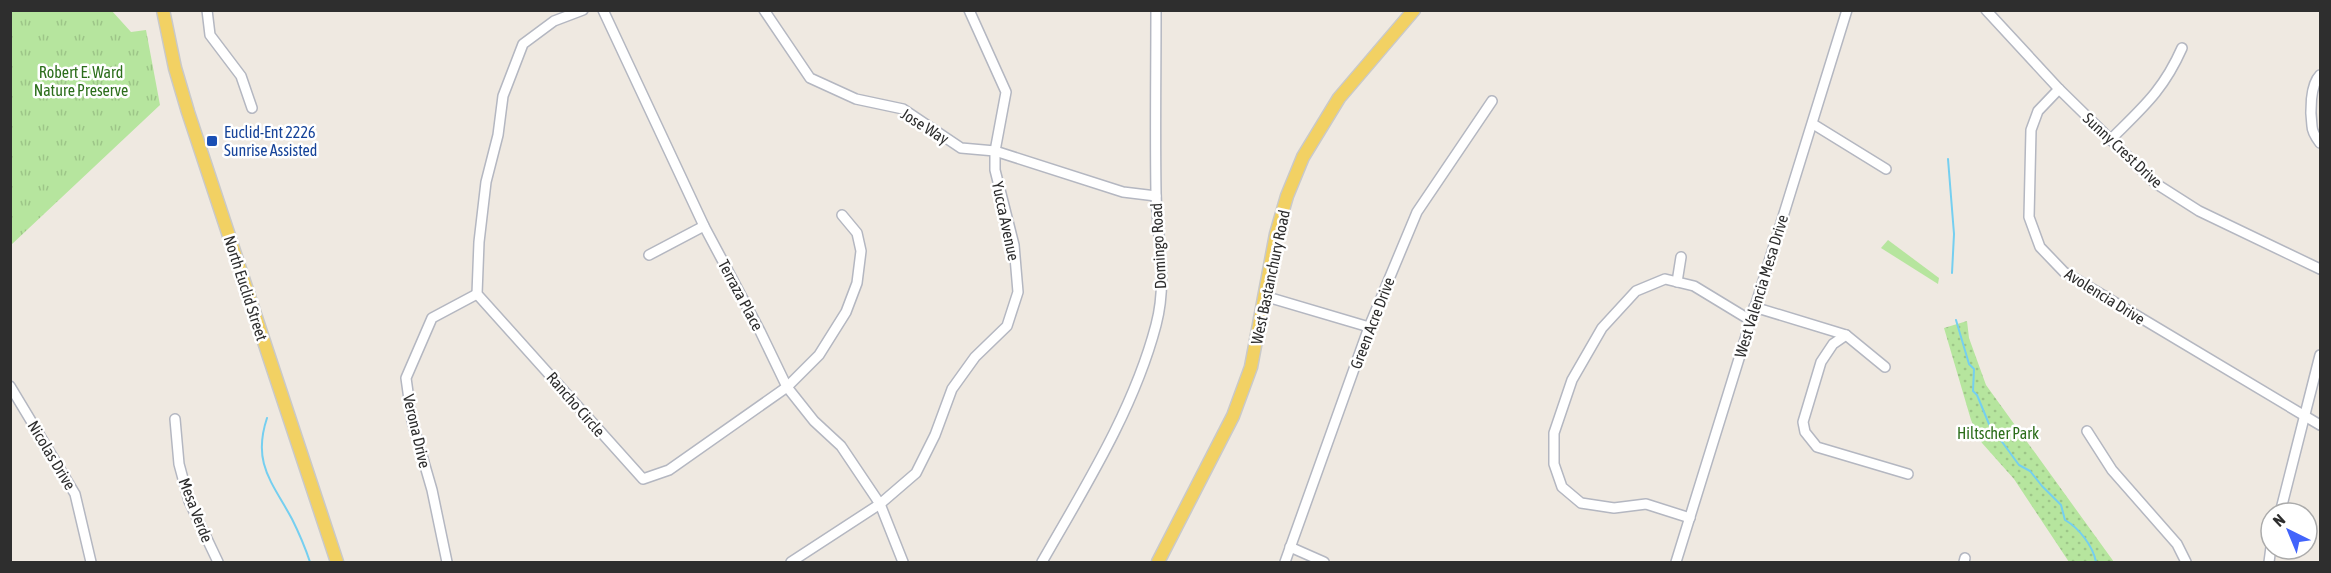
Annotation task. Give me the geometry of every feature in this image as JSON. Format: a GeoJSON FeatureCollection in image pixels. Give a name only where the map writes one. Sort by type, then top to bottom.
{"type":"FeatureCollection","features":[{"type":"Feature","properties":{"kind":"main road","name":"North Euclid Street"},"geometry":{"type":"LineString","coordinates":[[164,10],[175,68],[184,98],[337,562]]}},
{"type":"Feature","properties":{"kind":"main road","name":"West Bastanchury Road"},"geometry":{"type":"LineString","coordinates":[[1158,562],[1233,416],[1251,367],[1276,234],[1287,196],[1303,157],[1340,98],[1414,10]]}},
{"type":"Feature","properties":{"kind":"street"},"geometry":{"type":"LineString","coordinates":[[207,10],[210,35],[241,76],[252,108]]}},
{"type":"Feature","properties":{"kind":"street"},"geometry":{"type":"LineString","coordinates":[[477,294],[479,242],[486,182],[507,86],[523,45],[554,21],[583,10]]}},
{"type":"Feature","properties":{"kind":"street","name":"Terraza Place"},"geometry":{"type":"LineString","coordinates":[[603,10],[704,226],[787,387],[814,421],[841,446],[880,504],[903,562]]}},
{"type":"Feature","properties":{"kind":"street","name":"Jose Way"},"geometry":{"type":"LineString","coordinates":[[764,10],[810,78],[856,99],[903,109],[961,148],[994,152],[1123,192],[1156,196]]}},
{"type":"Feature","properties":{"kind":"street","name":"Yucca Avenue"},"geometry":{"type":"LineString","coordinates":[[790,562],[880,504],[916,472],[935,435],[952,389],[975,357],[1007,326],[1018,292],[1014,245],[995,170],[994,152],[1006,92],[969,10]]}},
{"type":"Feature","properties":{"kind":"street","name":"Domingo Road"},"geometry":{"type":"LineString","coordinates":[[1042,562],[1100,460],[1138,378],[1157,323],[1163,280],[1156,196],[1156,10]]}},
{"type":"Feature","properties":{"kind":"street","name":"West Valencia Mesa Drive"},"geometry":{"type":"LineString","coordinates":[[1676,562],[1847,10]]}},
{"type":"Feature","properties":{"kind":"street","name":"Sunny Crest Drive"},"geometry":{"type":"LineString","coordinates":[[1989,12],[2059,89],[2155,183],[2199,211],[2320,269]]}},
{"type":"Feature","properties":{"kind":"street"},"geometry":{"type":"LineString","coordinates":[[2110,140],[2156,95],[2171,73],[2182,48]]}},
{"type":"Feature","properties":{"kind":"street"},"geometry":{"type":"LineString","coordinates":[[2320,75],[2315,80],[2313,89],[2320,144]]}},
{"type":"Feature","properties":{"kind":"street","name":"Avolencia Drive"},"geometry":{"type":"LineString","coordinates":[[2059,89],[2038,111],[2031,130],[2030,216],[2040,247],[2064,272],[2320,425]]}},
{"type":"Feature","properties":{"kind":"street","name":"Green Acre Drive"},"geometry":{"type":"LineString","coordinates":[[1285,562],[1369,327],[1417,212],[1492,100]]}},
{"type":"Feature","properties":{"kind":"street"},"geometry":{"type":"LineString","coordinates":[[1813,124],[1886,169]]}},
{"type":"Feature","properties":{"kind":"street","name":"Rancho Circle"},"geometry":{"type":"LineString","coordinates":[[477,294],[644,479],[669,470],[787,387],[819,355],[846,312],[857,283],[861,251],[857,233],[842,214]]}},
{"type":"Feature","properties":{"kind":"street"},"geometry":{"type":"LineString","coordinates":[[649,255],[704,226]]}},
{"type":"Feature","properties":{"kind":"street"},"geometry":{"type":"LineString","coordinates":[[1677,282],[1681,257]]}},
{"type":"Feature","properties":{"kind":"street"},"geometry":{"type":"LineString","coordinates":[[1690,518],[1646,504],[1614,508],[1581,503],[1562,487],[1554,464],[1554,433],[1572,380],[1602,328],[1636,291],[1665,279],[1694,286],[1750,320]]}},
{"type":"Feature","properties":{"kind":"street","name":"Verona Drive"},"geometry":{"type":"LineString","coordinates":[[447,562],[432,490],[412,421],[406,378],[432,318],[477,294]]}},
{"type":"Feature","properties":{"kind":"street"},"geometry":{"type":"LineString","coordinates":[[1264,296],[1369,327]]}},
{"type":"Feature","properties":{"kind":"street"},"geometry":{"type":"LineString","coordinates":[[1755,307],[1846,335],[1885,367]]}},
{"type":"Feature","properties":{"kind":"street"},"geometry":{"type":"LineString","coordinates":[[1846,335],[1833,344],[1821,362],[1803,422],[1805,432],[1817,447],[1908,474]]}},
{"type":"Feature","properties":{"kind":"street"},"geometry":{"type":"LineString","coordinates":[[2283,501],[2320,355]]}},
{"type":"Feature","properties":{"kind":"street","name":"Nicolas Drive"},"geometry":{"type":"LineString","coordinates":[[10,386],[75,494],[91,562]]}},
{"type":"Feature","properties":{"kind":"street","name":"Mesa Verde"},"geometry":{"type":"LineString","coordinates":[[175,419],[179,464],[189,501],[218,562]]}},
{"type":"Feature","properties":{"kind":"street"},"geometry":{"type":"LineString","coordinates":[[2087,431],[2112,470],[2177,544],[2186,562]]}},
{"type":"Feature","properties":{"kind":"street"},"geometry":{"type":"LineString","coordinates":[[1290,547],[1324,562]]}},
{"type":"Feature","properties":{"kind":"green space","name":"Robert E. Ward Nature Preserve"},"geometry":{"type":"Polygon","coordinates":[[[11,10],[112,11],[131,32],[146,30],[160,105],[11,245],[11,10]]]}},
{"type":"Feature","properties":{"kind":"green space"},"geometry":{"type":"Polygon","coordinates":[[[1888,240],[1939,278],[1938,284],[1881,248],[1888,240]]]}},
{"type":"Feature","properties":{"kind":"green space","name":"Hiltscher Park"},"geometry":{"type":"Polygon","coordinates":[[[1967,321],[1969,338],[1986,385],[2114,562],[2069,562],[2014,479],[1982,443],[1971,420],[1944,328],[1967,321]]]}},
{"type":"Feature","properties":{"kind":"waterway"},"geometry":{"type":"LineString","coordinates":[[1948,159],[1954,234],[1952,273]]}},
{"type":"Feature","properties":{"kind":"waterway"},"geometry":{"type":"LineString","coordinates":[[1956,320],[1969,364],[1974,369],[1973,391],[1977,395],[1989,424],[2019,465],[2030,471],[2061,505],[2065,520],[2085,538],[2096,562]]}},
{"type":"Feature","properties":{"kind":"waterway"},"geometry":{"type":"LineString","coordinates":[[267,418],[262,448],[266,472],[295,524],[310,562]]}},
{"type":"Feature","properties":{"kind":"place","name":"Euclid-Ent 2226 Sunrise Assisted"},"geometry":{"type":"Point","coordinates":[212,141]}}]}
